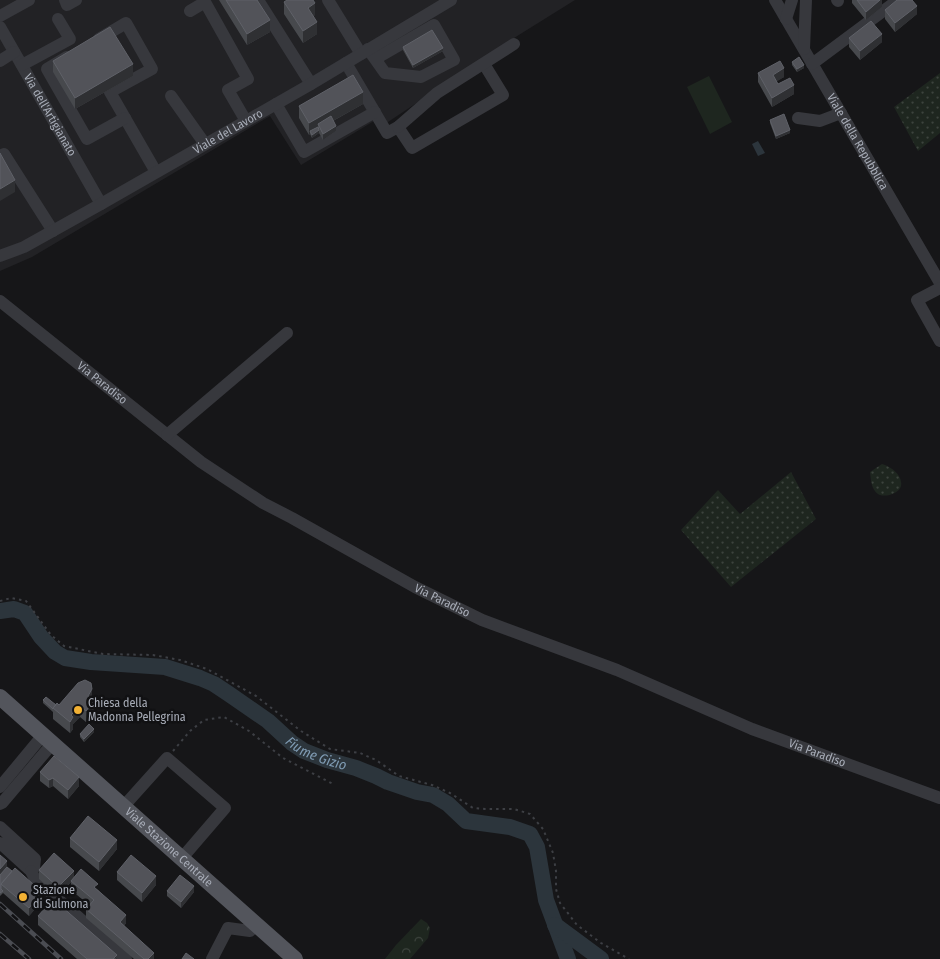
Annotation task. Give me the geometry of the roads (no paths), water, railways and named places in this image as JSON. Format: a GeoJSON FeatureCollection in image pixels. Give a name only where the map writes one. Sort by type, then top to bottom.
{"type":"FeatureCollection","features":[{"type":"Feature","properties":{"kind":"main road","name":"Viale Stazione Centrale"},"geometry":{"type":"LineString","coordinates":[[0,697],[295,959]]}},
{"type":"Feature","properties":{"kind":"street"},"geometry":{"type":"LineString","coordinates":[[0,16],[29,0]]}},
{"type":"Feature","properties":{"kind":"street"},"geometry":{"type":"LineString","coordinates":[[64,0],[67,5],[76,0]]}},
{"type":"Feature","properties":{"kind":"street"},"geometry":{"type":"LineString","coordinates":[[258,0],[311,84]]}},
{"type":"Feature","properties":{"kind":"street"},"geometry":{"type":"LineString","coordinates":[[328,0],[368,54],[385,73],[421,78],[454,60],[434,25],[410,32]]}},
{"type":"Feature","properties":{"kind":"street","name":"Viale della Repubblica"},"geometry":{"type":"LineString","coordinates":[[774,0],[940,282]]}},
{"type":"Feature","properties":{"kind":"street"},"geometry":{"type":"LineString","coordinates":[[786,19],[792,0]]}},
{"type":"Feature","properties":{"kind":"street"},"geometry":{"type":"LineString","coordinates":[[812,64],[898,0]]}},
{"type":"Feature","properties":{"kind":"street","name":"Viale del Lavoro"},"geometry":{"type":"LineString","coordinates":[[0,256],[24,247],[54,231],[346,63],[410,32],[448,1]]}},
{"type":"Feature","properties":{"kind":"street"},"geometry":{"type":"LineString","coordinates":[[786,19],[798,16],[806,1]]}},
{"type":"Feature","properties":{"kind":"street"},"geometry":{"type":"LineString","coordinates":[[804,49],[806,1]]}},
{"type":"Feature","properties":{"kind":"street"},"geometry":{"type":"LineString","coordinates":[[190,11],[205,2],[248,79],[228,90],[246,121]]}},
{"type":"Feature","properties":{"kind":"street"},"geometry":{"type":"LineString","coordinates":[[22,65],[70,39],[58,19]]}},
{"type":"Feature","properties":{"kind":"street"},"geometry":{"type":"LineString","coordinates":[[125,118],[87,139],[47,69],[126,24],[152,68],[110,92],[125,118],[156,172]]}},
{"type":"Feature","properties":{"kind":"street","name":"Via dell'Artigianato"},"geometry":{"type":"LineString","coordinates":[[0,27],[101,204]]}},
{"type":"Feature","properties":{"kind":"street"},"geometry":{"type":"LineString","coordinates":[[346,63],[387,133],[398,127],[437,94],[514,44]]}},
{"type":"Feature","properties":{"kind":"street"},"geometry":{"type":"LineString","coordinates":[[0,61],[14,52]]}},
{"type":"Feature","properties":{"kind":"street"},"geometry":{"type":"LineString","coordinates":[[398,127],[412,148],[503,94],[484,64]]}},
{"type":"Feature","properties":{"kind":"street"},"geometry":{"type":"LineString","coordinates":[[171,96],[205,144]]}},
{"type":"Feature","properties":{"kind":"street"},"geometry":{"type":"LineString","coordinates":[[276,104],[304,152],[375,112]]}},
{"type":"Feature","properties":{"kind":"street"},"geometry":{"type":"LineString","coordinates":[[798,118],[820,122],[841,113]]}},
{"type":"Feature","properties":{"kind":"street"},"geometry":{"type":"LineString","coordinates":[[0,156],[4,154],[54,231]]}},
{"type":"Feature","properties":{"kind":"street"},"geometry":{"type":"LineString","coordinates":[[940,288],[917,300],[940,341]]}},
{"type":"Feature","properties":{"kind":"street","name":"Via Paradiso"},"geometry":{"type":"LineString","coordinates":[[0,301],[201,462],[263,503],[415,587],[482,620],[618,670],[752,729],[940,798]]}},
{"type":"Feature","properties":{"kind":"street"},"geometry":{"type":"LineString","coordinates":[[167,435],[287,333]]}},
{"type":"Feature","properties":{"kind":"street"},"geometry":{"type":"LineString","coordinates":[[0,787],[48,740]]}},
{"type":"Feature","properties":{"kind":"street"},"geometry":{"type":"LineString","coordinates":[[0,804],[48,740]]}},
{"type":"Feature","properties":{"kind":"street"},"geometry":{"type":"LineString","coordinates":[[123,807],[167,758],[225,808],[182,858]]}},
{"type":"Feature","properties":{"kind":"street"},"geometry":{"type":"LineString","coordinates":[[0,827],[35,859],[34,868],[31,871]]}},
{"type":"Feature","properties":{"kind":"street"},"geometry":{"type":"LineString","coordinates":[[0,843],[31,871],[35,880],[126,959]]}},
{"type":"Feature","properties":{"kind":"street"},"geometry":{"type":"LineString","coordinates":[[212,959],[228,928],[250,931],[257,924]]}},
{"type":"Feature","properties":{"kind":"waterway","name":"Fiume Gizio"},"geometry":{"type":"LineString","coordinates":[[0,611],[14,609],[25,613],[41,637],[55,652],[65,658],[91,662],[165,667],[200,678],[214,684],[268,721],[292,743],[304,751],[356,768],[417,792],[433,795],[448,804],[466,821],[510,827],[530,834],[537,847],[546,900],[568,959]]}},
{"type":"Feature","properties":{"kind":"waterway"},"geometry":{"type":"LineString","coordinates":[[555,925],[601,959]]}},
{"type":"Feature","properties":{"kind":"railway"},"geometry":{"type":"LineString","coordinates":[[0,904],[61,959]]}},
{"type":"Feature","properties":{"kind":"railway"},"geometry":{"type":"LineString","coordinates":[[0,934],[29,959]]}},
{"type":"Feature","properties":{"kind":"place","name":"Chiesa della Madonna Pellegrina"},"geometry":{"type":"Point","coordinates":[78,710]}},
{"type":"Feature","properties":{"kind":"place","name":"Stazione di Sulmona"},"geometry":{"type":"Point","coordinates":[23,897]}}]}
